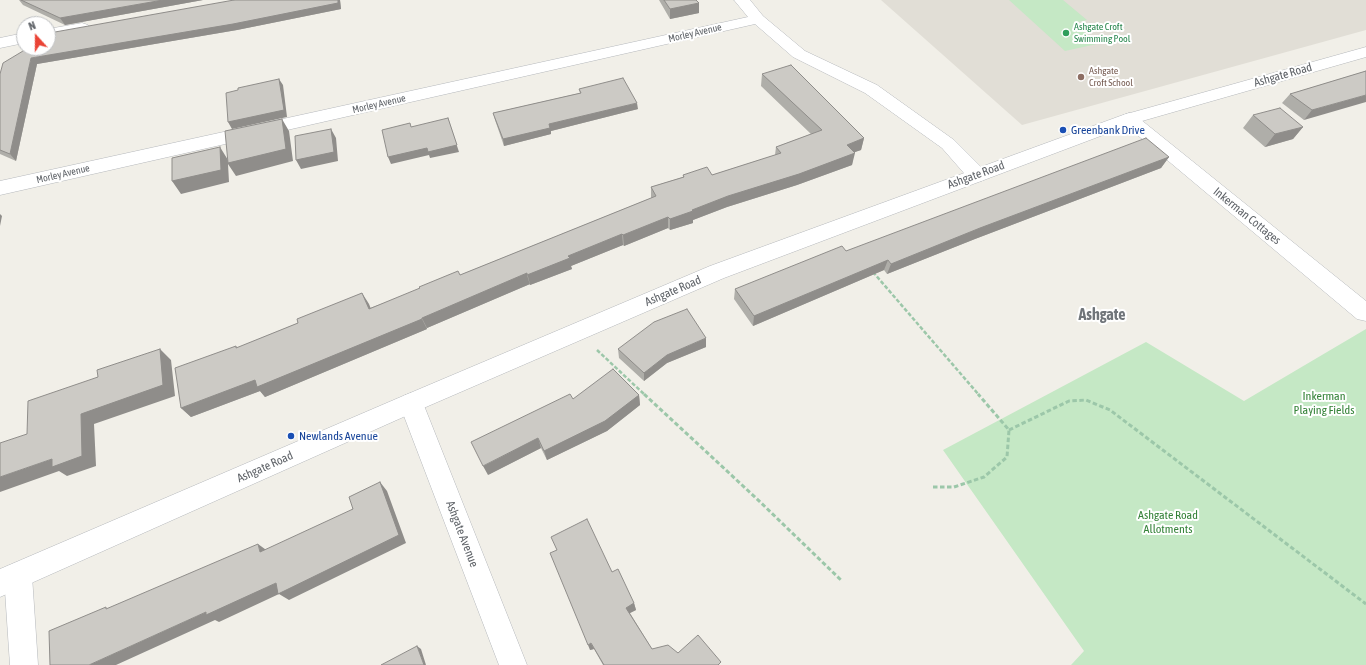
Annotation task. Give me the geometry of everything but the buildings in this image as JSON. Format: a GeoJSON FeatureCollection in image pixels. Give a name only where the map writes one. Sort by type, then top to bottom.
{"type":"FeatureCollection","features":[{"type":"Feature","properties":{"kind":"street"},"geometry":{"type":"LineString","coordinates":[[742,0],[758,19],[799,54],[871,89],[948,144],[977,175]]}},
{"type":"Feature","properties":{"kind":"street","name":"Morley Avenue"},"geometry":{"type":"LineString","coordinates":[[0,188],[758,19]]}},
{"type":"Feature","properties":{"kind":"street"},"geometry":{"type":"LineString","coordinates":[[56,33],[93,26]]}},
{"type":"Feature","properties":{"kind":"street"},"geometry":{"type":"LineString","coordinates":[[0,43],[16,40]]}},
{"type":"Feature","properties":{"kind":"street","name":"Ashgate Road"},"geometry":{"type":"LineString","coordinates":[[9,580],[411,403],[717,272],[1129,119],[1366,52]]}},
{"type":"Feature","properties":{"kind":"street","name":"Inkerman Cottages"},"geometry":{"type":"LineString","coordinates":[[1129,119],[1365,313]]}},
{"type":"Feature","properties":{"kind":"street","name":"Ashgate Avenue"},"geometry":{"type":"LineString","coordinates":[[411,403],[513,665]]}},
{"type":"Feature","properties":{"kind":"street"},"geometry":{"type":"LineString","coordinates":[[9,580],[24,665]]}},
{"type":"Feature","properties":{"kind":"path"},"geometry":{"type":"LineString","coordinates":[[870,270],[1009,430],[1007,457],[984,477],[954,487],[933,487]]}},
{"type":"Feature","properties":{"kind":"path"},"geometry":{"type":"LineString","coordinates":[[578,331],[842,581]]}},
{"type":"Feature","properties":{"kind":"path"},"geometry":{"type":"LineString","coordinates":[[1009,430],[1069,401],[1086,400],[1110,410],[1366,604]]}},
{"type":"Feature","properties":{"kind":"shaded area","name":"Ashgate Croft School"},"geometry":{"type":"Polygon","coordinates":[[[881,0],[1366,0],[1366,30],[1022,125],[881,0]]]}},
{"type":"Feature","properties":{"kind":"green space","name":"Ashgate Croft Swimming Pool"},"geometry":{"type":"Polygon","coordinates":[[[1009,0],[1063,0],[1087,20],[1074,23],[1097,44],[1065,51],[1009,0]]]}},
{"type":"Feature","properties":{"kind":"green space","name":"Ashgate Road Allotments"},"geometry":{"type":"Polygon","coordinates":[[[1366,329],[1366,665],[1071,665],[1084,651],[943,450],[1146,342],[1244,401],[1366,329]]]}},
{"type":"Feature","properties":{"kind":"place","name":"Ashgate Croft Swimming Pool"},"geometry":{"type":"Point","coordinates":[1066,33]}},
{"type":"Feature","properties":{"kind":"place","name":"Ashgate Croft School"},"geometry":{"type":"Point","coordinates":[1081,77]}},
{"type":"Feature","properties":{"kind":"place","name":"Greenbank Drive"},"geometry":{"type":"Point","coordinates":[1063,130]}},
{"type":"Feature","properties":{"kind":"place","name":"Newlands Avenue"},"geometry":{"type":"Point","coordinates":[291,436]}},
{"type":"Feature","properties":{"kind":"district","name":"Ashgate"},"geometry":{"type":"Point","coordinates":[1102,315]}},
{"type":"Feature","properties":{"kind":"park label","name":"Inkerman Playing Fields"},"geometry":{"type":"Point","coordinates":[1324,403]}}]}
